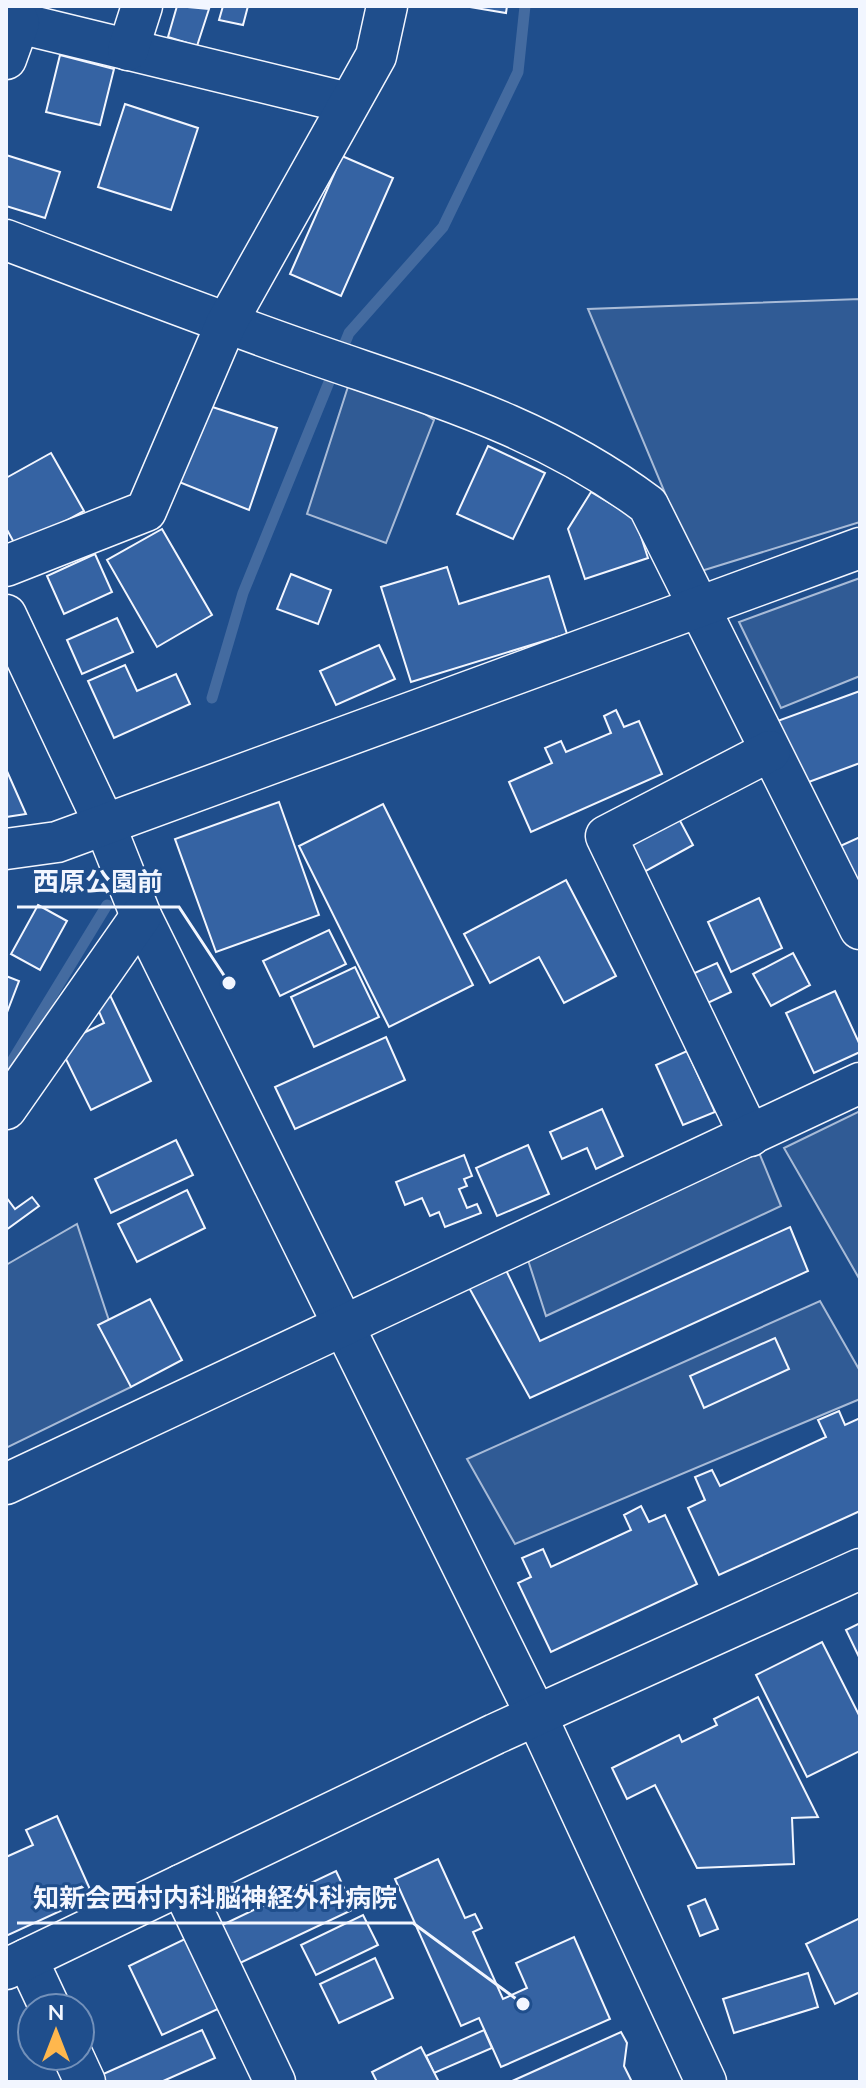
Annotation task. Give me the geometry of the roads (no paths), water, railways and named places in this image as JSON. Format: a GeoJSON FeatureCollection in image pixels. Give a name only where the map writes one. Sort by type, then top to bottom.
{"type":"FeatureCollection","features":[{"type":"Feature","properties":{"kind":"street"},"geometry":{"type":"LineString","coordinates":[[128,50],[142,6]]}},
{"type":"Feature","properties":{"kind":"street"},"geometry":{"type":"LineString","coordinates":[[6,566],[146,511],[226,324],[376,56],[387,6]]}},
{"type":"Feature","properties":{"kind":"street"},"geometry":{"type":"LineString","coordinates":[[13,29],[128,50],[348,103]]}},
{"type":"Feature","properties":{"kind":"street"},"geometry":{"type":"LineString","coordinates":[[6,240],[226,324],[511,423],[601,470],[648,505],[860,929]]}},
{"type":"Feature","properties":{"kind":"street"},"geometry":{"type":"LineString","coordinates":[[6,849],[57,842],[860,548]]}},
{"type":"Feature","properties":{"kind":"street"},"geometry":{"type":"LineString","coordinates":[[6,615],[104,823],[141,916],[536,1715],[706,2082]]}},
{"type":"Feature","properties":{"kind":"street"},"geometry":{"type":"LineString","coordinates":[[750,1136],[606,836],[770,751]]}},
{"type":"Feature","properties":{"kind":"street"},"geometry":{"type":"LineString","coordinates":[[6,1109],[141,916]]}},
{"type":"Feature","properties":{"kind":"street"},"geometry":{"type":"LineString","coordinates":[[6,1484],[860,1083]]}},
{"type":"Feature","properties":{"kind":"street"},"geometry":{"type":"LineString","coordinates":[[38,1992],[16,1964],[536,1715],[860,1569]]}},
{"type":"Feature","properties":{"kind":"street"},"geometry":{"type":"LineString","coordinates":[[181,1885],[275,2082]]}},
{"type":"Feature","properties":{"kind":"waterway"},"geometry":{"type":"LineString","coordinates":[[212,698],[243,593],[349,333],[443,227],[518,72],[525,6]]}},
{"type":"Feature","properties":{"kind":"waterway"},"geometry":{"type":"LineString","coordinates":[[6,1071],[107,905]]}},
{"type":"Feature","properties":{"kind":"place","name":"西原公園前"},"geometry":{"type":"Point","coordinates":[229,983]}},
{"type":"Feature","properties":{"kind":"place","name":"知新会西村内科脳神経外科病院"},"geometry":{"type":"Point","coordinates":[523,2004]}}]}
